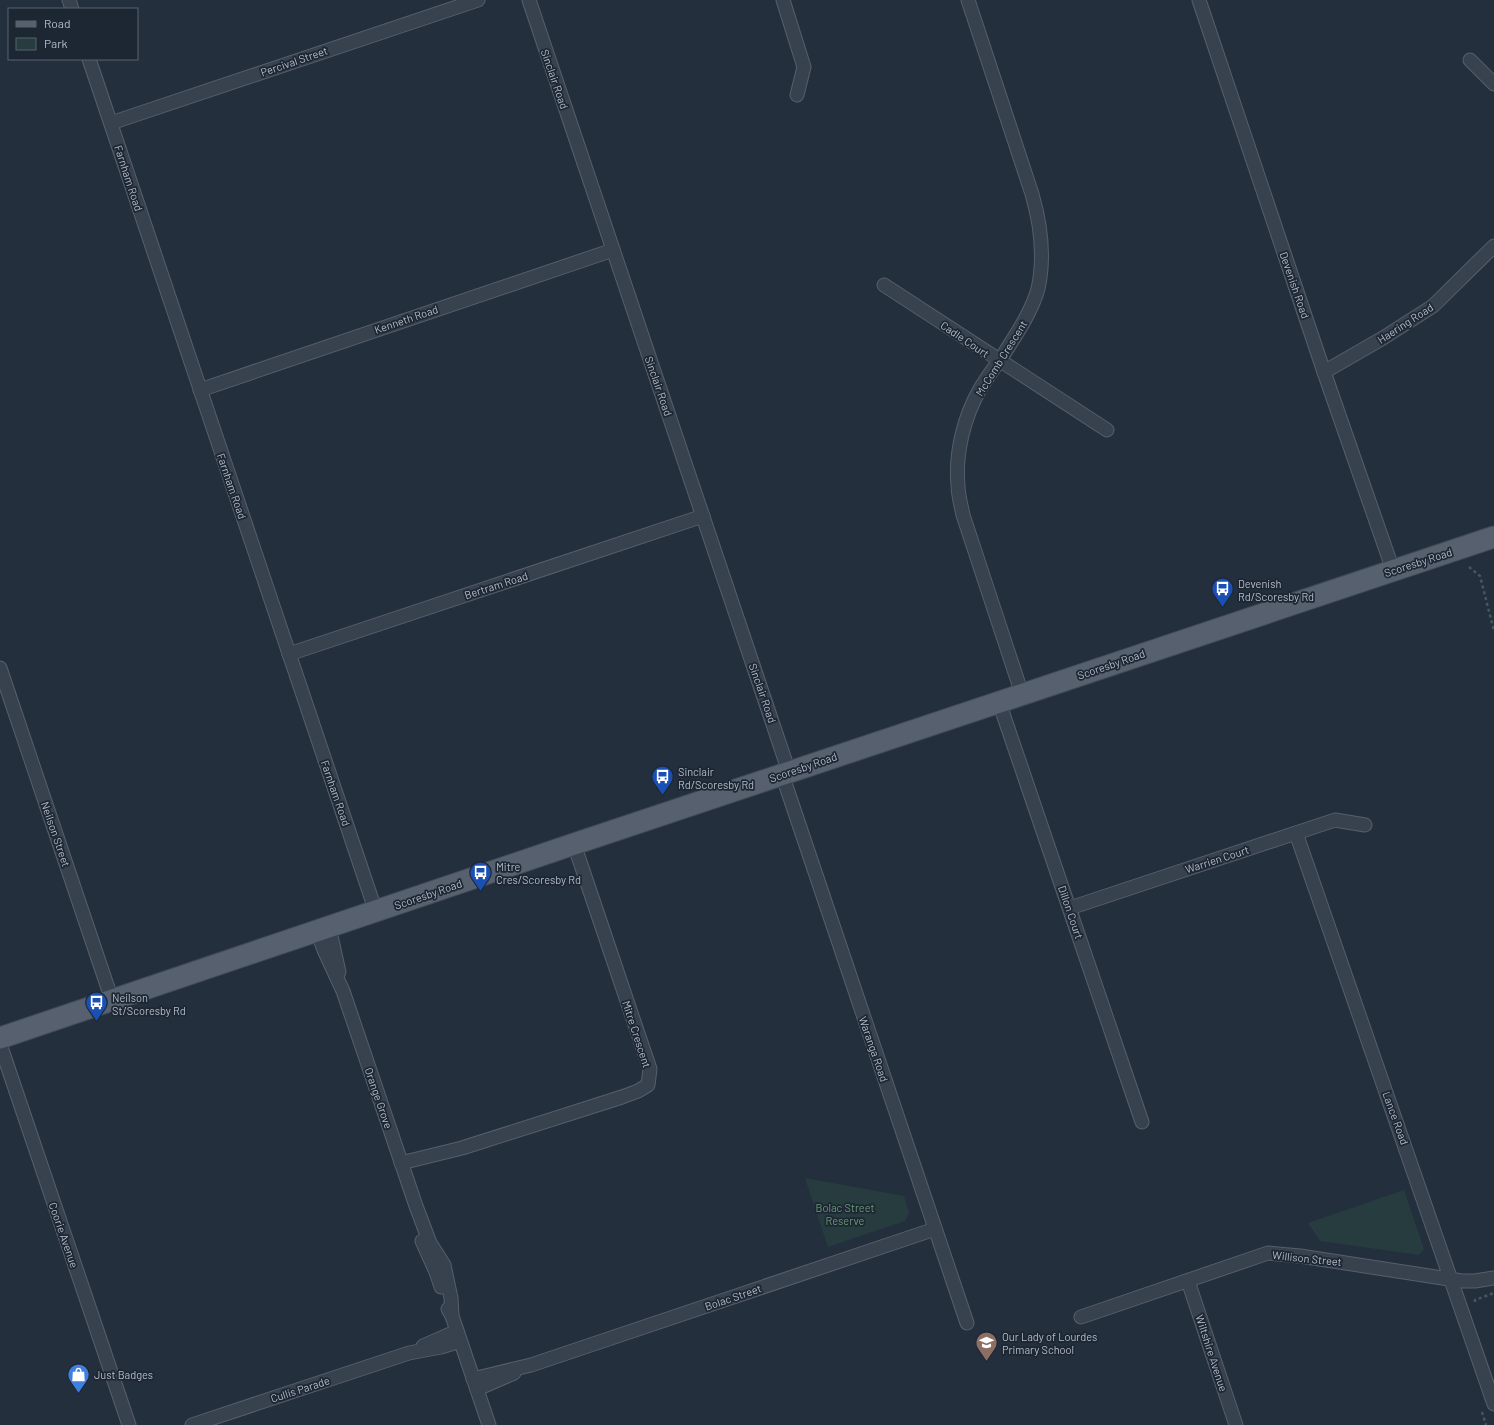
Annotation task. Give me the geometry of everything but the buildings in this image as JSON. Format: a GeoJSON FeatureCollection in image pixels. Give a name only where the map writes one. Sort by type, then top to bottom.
{"type":"FeatureCollection","features":[{"type":"Feature","properties":{"kind":"main road","name":"Scoresby Road"},"geometry":{"type":"LineString","coordinates":[[0,1038],[574,844],[1494,537]]}},
{"type":"Feature","properties":{"kind":"street","name":"Percival Street"},"geometry":{"type":"LineString","coordinates":[[111,123],[478,0]]}},
{"type":"Feature","properties":{"kind":"street","name":"Sinclair Road"},"geometry":{"type":"LineString","coordinates":[[529,0],[703,516],[786,773]]}},
{"type":"Feature","properties":{"kind":"street"},"geometry":{"type":"LineString","coordinates":[[784,0],[804,67],[797,95]]}},
{"type":"Feature","properties":{"kind":"street","name":"McComb Crescent"},"geometry":{"type":"LineString","coordinates":[[968,0],[1032,194],[1039,218],[1042,239],[1038,290],[1026,316],[980,390],[968,415],[962,434],[959,456],[958,485],[963,515],[1022,694]]}},
{"type":"Feature","properties":{"kind":"street","name":"Devenish Road"},"geometry":{"type":"LineString","coordinates":[[1199,0],[1324,372],[1393,570]]}},
{"type":"Feature","properties":{"kind":"street","name":"Farnham Road"},"geometry":{"type":"LineString","coordinates":[[89,60],[376,912]]}},
{"type":"Feature","properties":{"kind":"street"},"geometry":{"type":"LineString","coordinates":[[1470,60],[1494,84]]}},
{"type":"Feature","properties":{"kind":"street","name":"Haering Road"},"geometry":{"type":"LineString","coordinates":[[1324,372],[1383,338],[1433,306],[1494,246]]}},
{"type":"Feature","properties":{"kind":"street","name":"Kenneth Road"},"geometry":{"type":"LineString","coordinates":[[200,390],[613,250]]}},
{"type":"Feature","properties":{"kind":"street","name":"Cadle Court"},"geometry":{"type":"LineString","coordinates":[[884,285],[1107,430]]}},
{"type":"Feature","properties":{"kind":"street","name":"Bertram Road"},"geometry":{"type":"LineString","coordinates":[[289,654],[703,516]]}},
{"type":"Feature","properties":{"kind":"street","name":"Neilson Street"},"geometry":{"type":"LineString","coordinates":[[0,668],[112,1000]]}},
{"type":"Feature","properties":{"kind":"street","name":"Dillon Court"},"geometry":{"type":"LineString","coordinates":[[999,702],[1142,1122]]}},
{"type":"Feature","properties":{"kind":"street","name":"Waranga Road"},"geometry":{"type":"LineString","coordinates":[[786,773],[967,1323]]}},
{"type":"Feature","properties":{"kind":"street","name":"Warrien Court"},"geometry":{"type":"LineString","coordinates":[[1070,908],[1335,820],[1365,825]]}},
{"type":"Feature","properties":{"kind":"street","name":"Lance Road"},"geometry":{"type":"LineString","coordinates":[[1296,833],[1494,1404]]}},
{"type":"Feature","properties":{"kind":"street","name":"Mitre Crescent"},"geometry":{"type":"LineString","coordinates":[[403,1167],[622,1097],[638,1091],[648,1085],[650,1069],[574,844]]}},
{"type":"Feature","properties":{"kind":"street","name":"Orange Grove"},"geometry":{"type":"LineString","coordinates":[[323,929],[416,1206],[430,1243],[444,1265],[452,1298],[452,1316],[489,1425]]}},
{"type":"Feature","properties":{"kind":"street","name":"Coorie Avenue"},"geometry":{"type":"LineString","coordinates":[[0,1044],[129,1425]]}},
{"type":"Feature","properties":{"kind":"street","name":"Bolac Street"},"geometry":{"type":"LineString","coordinates":[[475,1384],[935,1229]]}},
{"type":"Feature","properties":{"kind":"street","name":"Willison Street"},"geometry":{"type":"LineString","coordinates":[[1081,1317],[1268,1253],[1300,1256],[1451,1279],[1475,1281],[1494,1278]]}},
{"type":"Feature","properties":{"kind":"street","name":"Wiltshire Avenue"},"geometry":{"type":"LineString","coordinates":[[1188,1281],[1236,1425]]}},
{"type":"Feature","properties":{"kind":"street","name":"Cullis Parade"},"geometry":{"type":"LineString","coordinates":[[192,1425],[409,1353],[439,1338],[459,1336]]}},
{"type":"Feature","properties":{"kind":"path"},"geometry":{"type":"LineString","coordinates":[[1469,567],[1480,576],[1494,631]]}},
{"type":"Feature","properties":{"kind":"path"},"geometry":{"type":"LineString","coordinates":[[1474,1300],[1494,1293]]}},
{"type":"Feature","properties":{"kind":"green space","name":"Bolac Street Reserve"},"geometry":{"type":"Polygon","coordinates":[[[805,1178],[904,1196],[909,1213],[905,1221],[828,1247],[805,1178]]]}},
{"type":"Feature","properties":{"kind":"green space"},"geometry":{"type":"Polygon","coordinates":[[[1404,1190],[1424,1249],[1419,1255],[1320,1241],[1308,1223],[1404,1190]]]}},
{"type":"Feature","properties":{"kind":"place","name":"Devenish Rd/Scoresby Rd"},"geometry":{"type":"Point","coordinates":[1222,608]}},
{"type":"Feature","properties":{"kind":"place","name":"Sinclair Rd/Scoresby Rd"},"geometry":{"type":"Point","coordinates":[663,796]}},
{"type":"Feature","properties":{"kind":"place","name":"Mitre Cres/Scoresby Rd"},"geometry":{"type":"Point","coordinates":[481,892]}},
{"type":"Feature","properties":{"kind":"place","name":"Neilson St/Scoresby Rd"},"geometry":{"type":"Point","coordinates":[96,1022]}},
{"type":"Feature","properties":{"kind":"place","name":"Our Lady of Lourdes Primary School"},"geometry":{"type":"Point","coordinates":[986,1362]}},
{"type":"Feature","properties":{"kind":"place","name":"Just Badges"},"geometry":{"type":"Point","coordinates":[78,1394]}}]}
